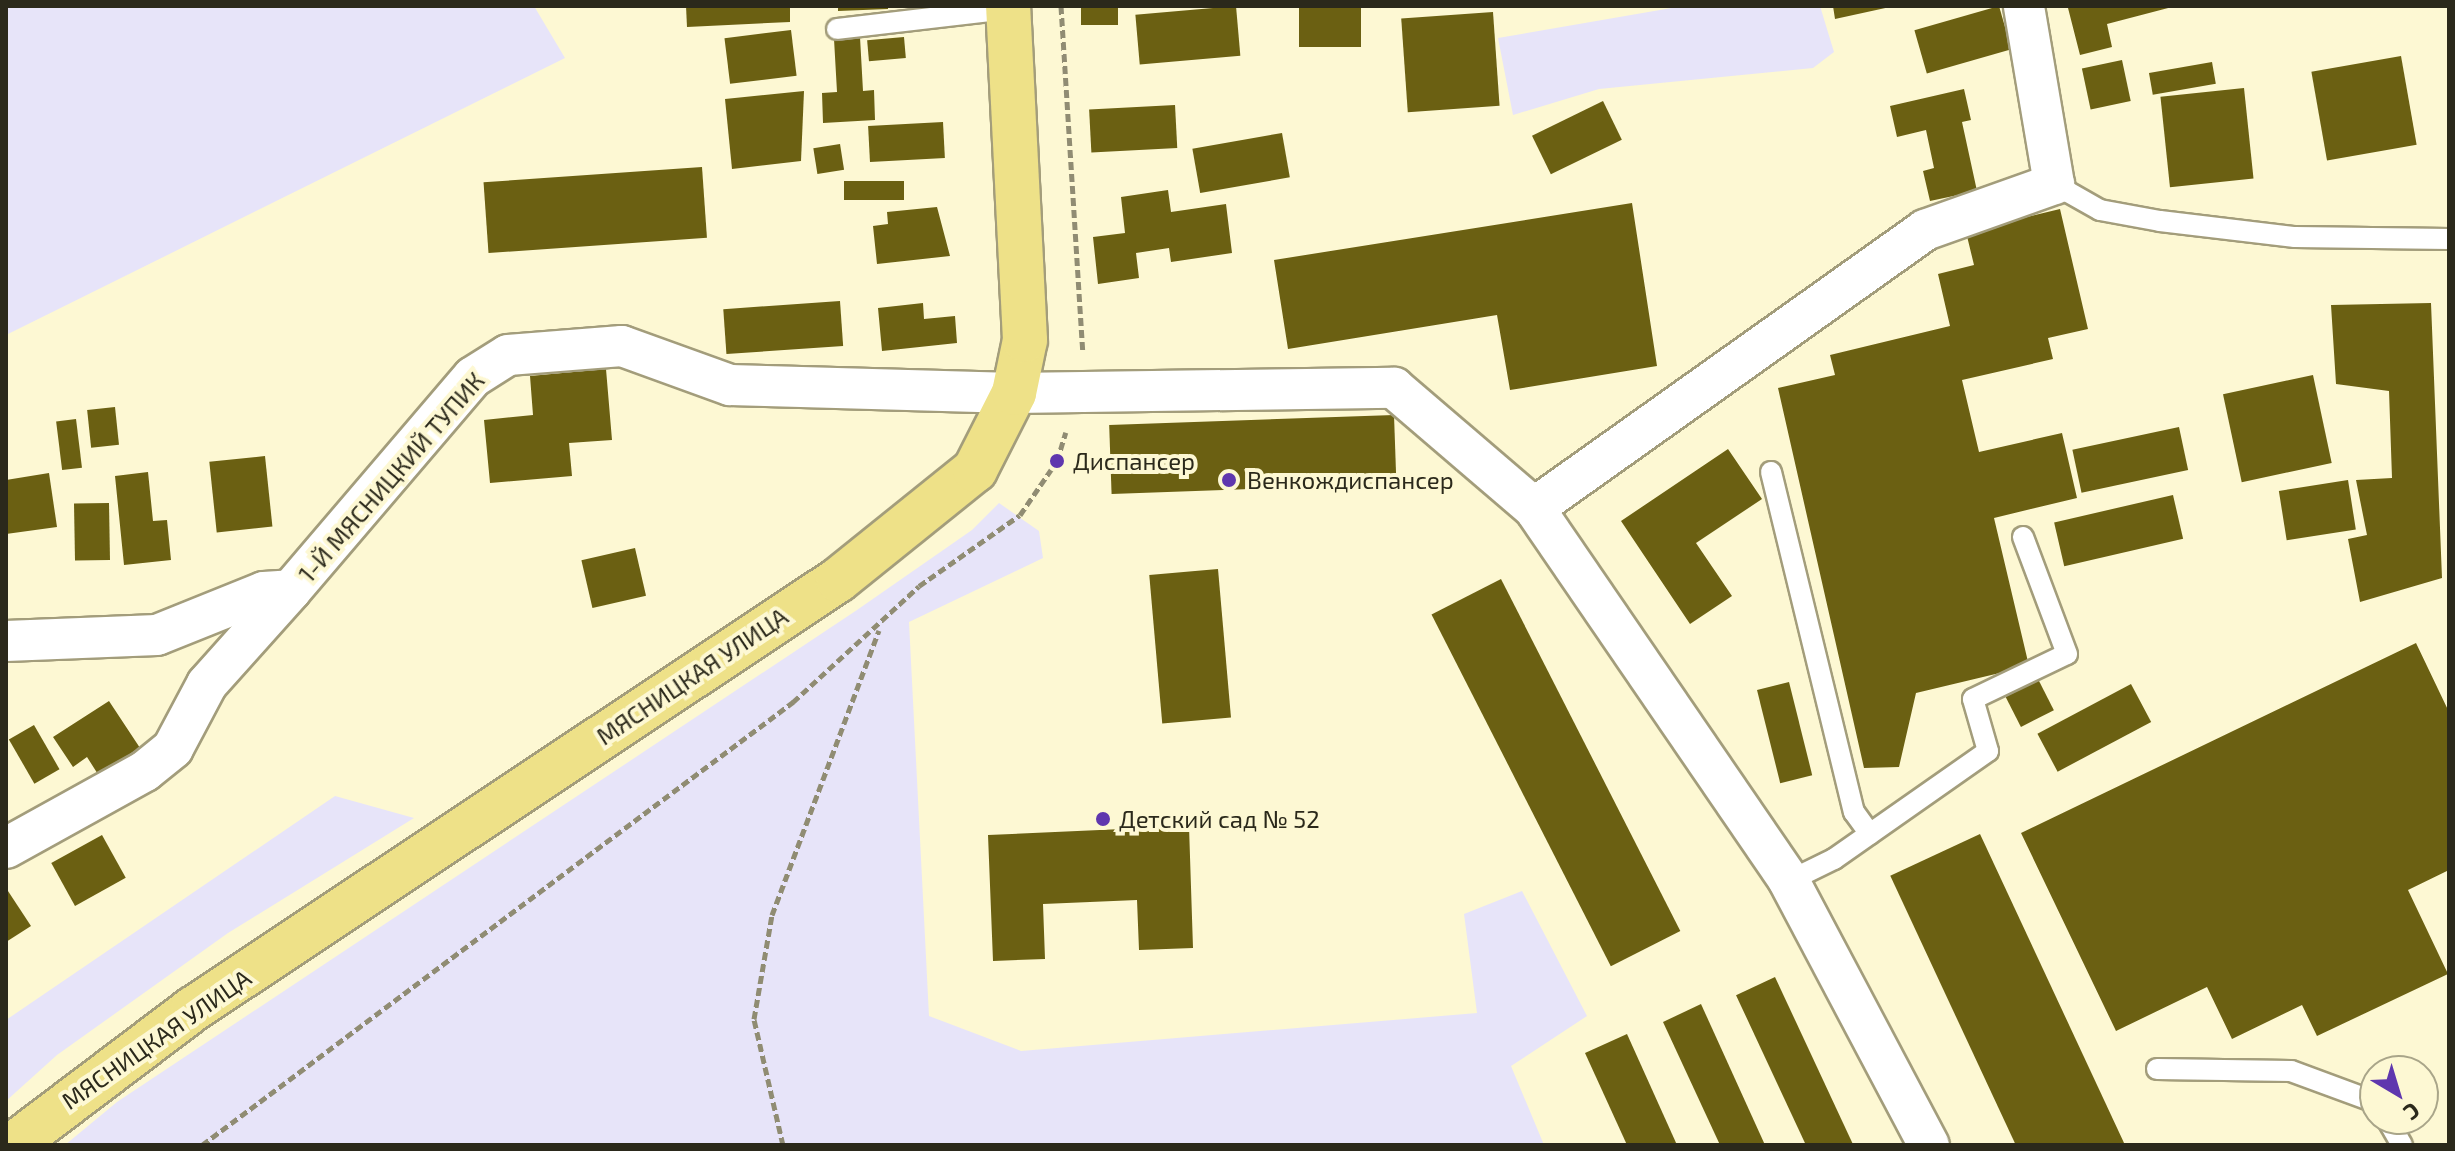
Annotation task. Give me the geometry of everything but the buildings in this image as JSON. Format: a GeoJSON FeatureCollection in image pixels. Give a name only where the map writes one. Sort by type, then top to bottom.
{"type":"FeatureCollection","features":[{"type":"Feature","properties":{"kind":"main road","name":"МЯСНИЦКАЯ УЛИЦА"},"geometry":{"type":"LineString","coordinates":[[13,1145],[193,1009],[941,503],[982,459],[1014,393],[1025,340],[1024,259],[1008,8]]}},
{"type":"Feature","properties":{"kind":"street"},"geometry":{"type":"LineString","coordinates":[[1534,508],[1925,230],[2054,184],[2024,6]]}},
{"type":"Feature","properties":{"kind":"street","name":"1-Й МЯСНИЦКИЙ ТУПИК"},"geometry":{"type":"LineString","coordinates":[[6,641],[157,635],[264,592],[291,590],[473,377],[508,355],[622,346],[730,385],[1014,393],[1394,388],[1534,508],[1789,881],[1929,1145]]}},
{"type":"Feature","properties":{"kind":"street"},"geometry":{"type":"LineString","coordinates":[[6,848],[145,771],[173,748],[207,684],[291,590]]}},
{"type":"Feature","properties":{"kind":"lane"},"geometry":{"type":"LineString","coordinates":[[837,29],[1008,8]]}},
{"type":"Feature","properties":{"kind":"lane"},"geometry":{"type":"LineString","coordinates":[[2054,184],[2100,210],[2160,221],[2295,237],[2449,239]]}},
{"type":"Feature","properties":{"kind":"lane"},"geometry":{"type":"LineString","coordinates":[[1771,472],[1854,812],[1870,834]]}},
{"type":"Feature","properties":{"kind":"lane"},"geometry":{"type":"LineString","coordinates":[[1789,881],[1870,834],[1988,751],[1973,699],[2067,654],[2023,537]]}},
{"type":"Feature","properties":{"kind":"lane"},"geometry":{"type":"LineString","coordinates":[[2157,1069],[2291,1071],[2359,1096]]}},
{"type":"Feature","properties":{"kind":"path"},"geometry":{"type":"LineString","coordinates":[[783,1145],[754,1019],[772,915],[879,629]]}},
{"type":"Feature","properties":{"kind":"shaded area"},"geometry":{"type":"Polygon","coordinates":[[[6,6],[534,6],[565,58],[6,335],[6,6]]]}},
{"type":"Feature","properties":{"kind":"shaded area"},"geometry":{"type":"Polygon","coordinates":[[[1683,6],[1820,6],[1834,52],[1813,68],[1599,89],[1513,115],[1498,38],[1683,6]]]}},
{"type":"Feature","properties":{"kind":"shaded area"},"geometry":{"type":"Polygon","coordinates":[[[999,503],[1039,531],[1043,558],[909,622],[929,1016],[1021,1051],[1477,1013],[1464,914],[1522,891],[1587,1016],[1511,1066],[1544,1145],[65,1145],[117,1102],[857,610],[972,530],[999,503]]]}},
{"type":"Feature","properties":{"kind":"shaded area"},"geometry":{"type":"Polygon","coordinates":[[[335,796],[414,818],[228,933],[57,1055],[6,1101],[6,1020],[335,796]]]}},
{"type":"Feature","properties":{"kind":"place","name":"Диспансер"},"geometry":{"type":"Point","coordinates":[1057,461]}},
{"type":"Feature","properties":{"kind":"place","name":"Венкождиспансер"},"geometry":{"type":"Point","coordinates":[1229,480]}},
{"type":"Feature","properties":{"kind":"place","name":"Детский сад № 52"},"geometry":{"type":"Point","coordinates":[1103,819]}}]}
